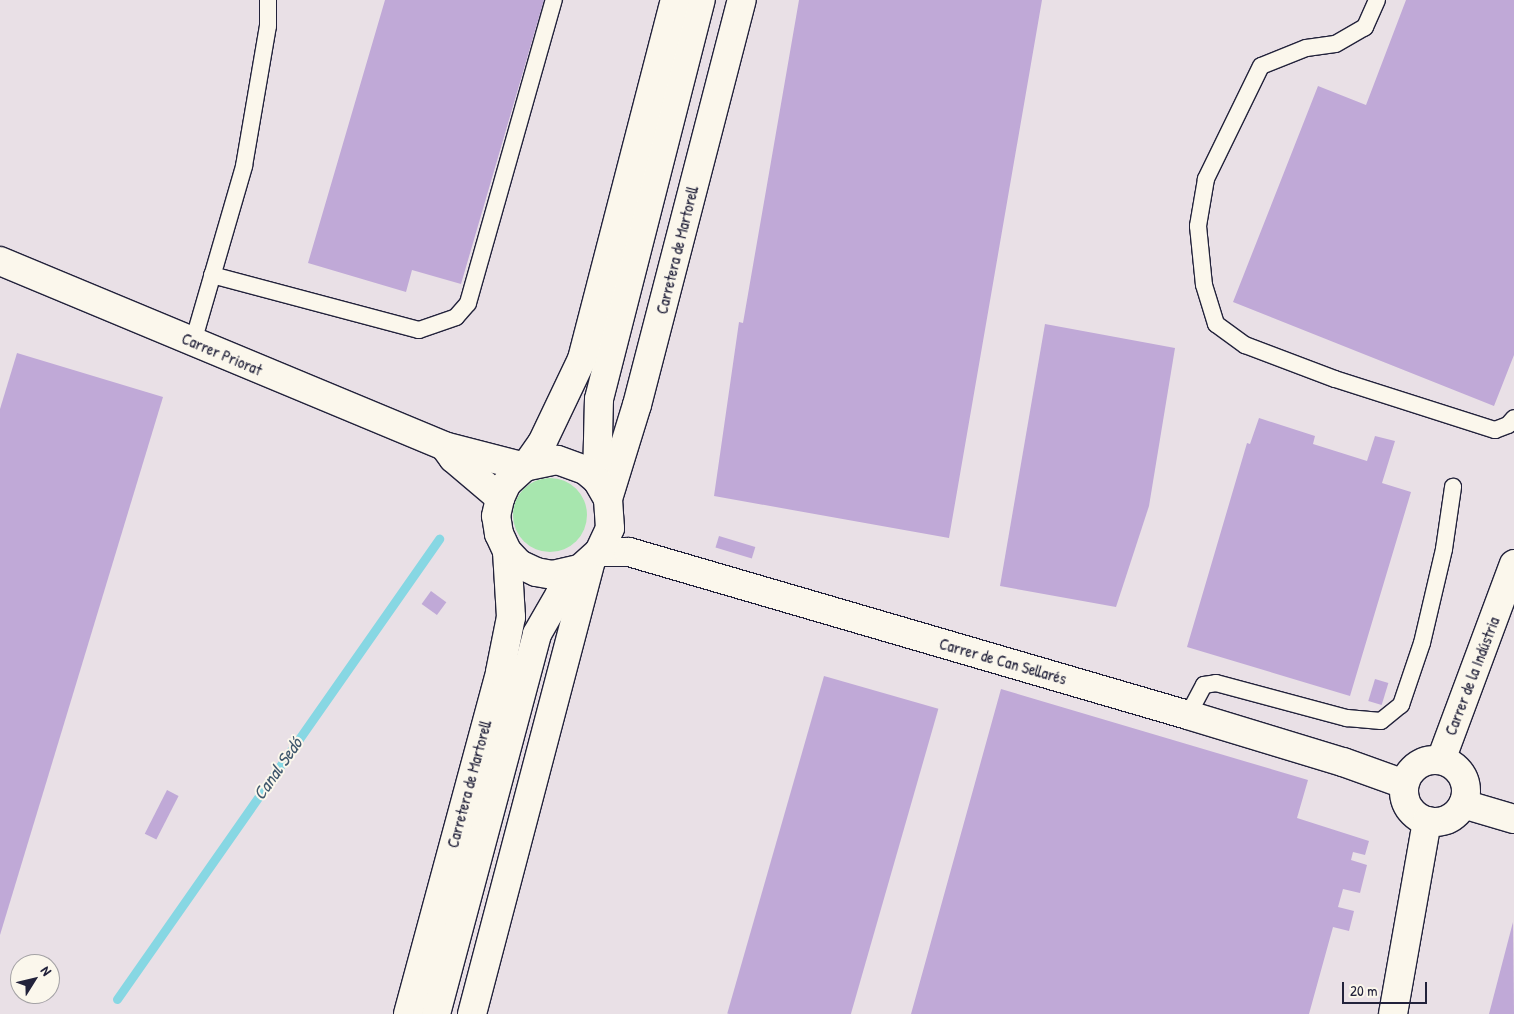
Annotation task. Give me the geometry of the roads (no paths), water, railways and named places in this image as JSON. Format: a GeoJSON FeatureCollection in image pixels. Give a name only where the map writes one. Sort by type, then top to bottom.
{"type":"FeatureCollection","features":[{"type":"Feature","properties":{"kind":"street","name":"Carretera de Martorell"},"geometry":{"type":"LineString","coordinates":[[408,1014],[500,672],[511,617],[506,551],[497,525],[500,498],[508,483],[525,467],[554,420],[582,359],[675,0]]}},
{"type":"Feature","properties":{"kind":"street","name":"Carretera de Martorell"},"geometry":{"type":"LineString","coordinates":[[436,1014],[537,634],[548,611],[590,561],[610,528],[602,490],[596,437],[600,391],[701,0]]}},
{"type":"Feature","properties":{"kind":"street","name":"Carretera de Martorell"},"geometry":{"type":"LineString","coordinates":[[602,490],[637,405],[742,0]]}},
{"type":"Feature","properties":{"kind":"street","name":"Carrer Priorat"},"geometry":{"type":"LineString","coordinates":[[0,262],[444,446],[525,467]]}},
{"type":"Feature","properties":{"kind":"street","name":"Carrer Priorat"},"geometry":{"type":"LineString","coordinates":[[444,446],[453,458],[500,498]]}},
{"type":"Feature","properties":{"kind":"street"},"geometry":{"type":"LineString","coordinates":[[525,467],[557,460],[586,470],[602,490]]}},
{"type":"Feature","properties":{"kind":"street"},"geometry":{"type":"LineString","coordinates":[[506,551],[520,564],[536,572],[553,575],[590,561]]}},
{"type":"Feature","properties":{"kind":"street","name":"Carrer de Can Sellarés"},"geometry":{"type":"LineString","coordinates":[[590,561],[629,552],[1188,715],[1343,762],[1404,784]]}},
{"type":"Feature","properties":{"kind":"street","name":"Carretera de Martorell"},"geometry":{"type":"LineString","coordinates":[[472,1014],[590,561]]}},
{"type":"Feature","properties":{"kind":"street","name":"Carrer de la Indústria"},"geometry":{"type":"LineString","coordinates":[[1441,760],[1514,564]]}},
{"type":"Feature","properties":{"kind":"street"},"geometry":{"type":"LineString","coordinates":[[1441,760],[1454,767],[1463,778],[1466,789],[1464,804],[1449,820],[1427,822],[1416,817],[1407,806],[1404,784],[1411,770],[1419,764],[1441,760]]}},
{"type":"Feature","properties":{"kind":"street"},"geometry":{"type":"LineString","coordinates":[[1464,804],[1514,820]]}},
{"type":"Feature","properties":{"kind":"street"},"geometry":{"type":"LineString","coordinates":[[1393,1014],[1427,822]]}},
{"type":"Feature","properties":{"kind":"lane"},"geometry":{"type":"LineString","coordinates":[[193,342],[244,166],[268,26],[268,0]]}},
{"type":"Feature","properties":{"kind":"lane"},"geometry":{"type":"LineString","coordinates":[[212,275],[419,330],[456,317],[468,304],[554,0]]}},
{"type":"Feature","properties":{"kind":"lane"},"geometry":{"type":"LineString","coordinates":[[1377,0],[1365,27],[1335,44],[1306,48],[1261,66],[1206,179],[1198,226],[1204,286],[1216,324],[1254,348],[1335,379],[1495,430],[1508,425],[1514,418]]}},
{"type":"Feature","properties":{"kind":"lane"},"geometry":{"type":"LineString","coordinates":[[1188,715],[1204,685],[1216,683],[1347,718],[1381,721],[1401,706],[1422,643],[1444,549],[1453,487]]}},
{"type":"Feature","properties":{"kind":"waterway","name":"Canal Sedó"},"geometry":{"type":"LineString","coordinates":[[117,999],[439,539]]}}]}
